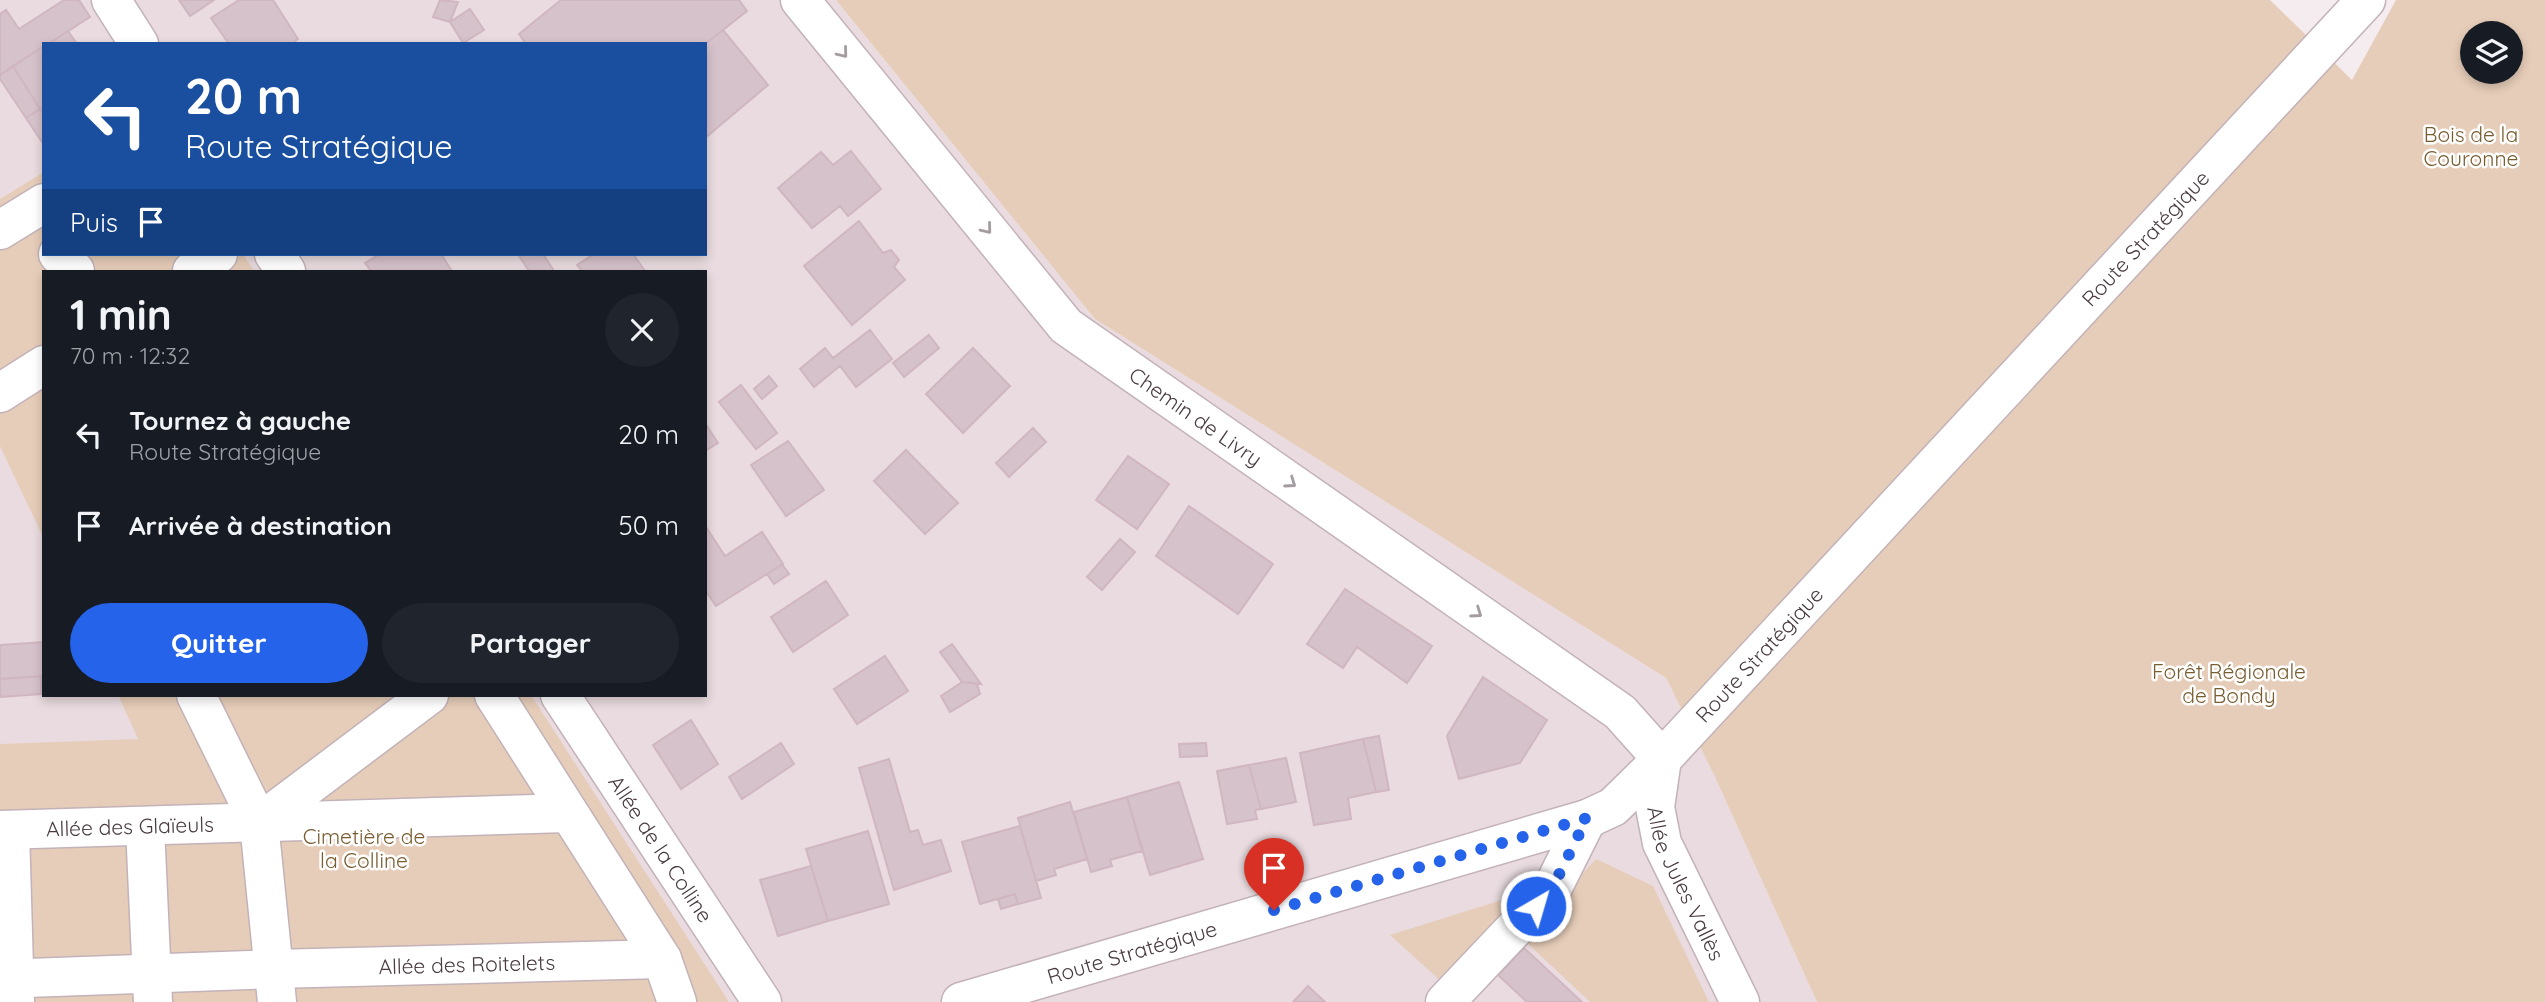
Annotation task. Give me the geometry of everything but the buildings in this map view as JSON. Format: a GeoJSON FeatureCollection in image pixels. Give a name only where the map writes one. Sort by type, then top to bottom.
{"type":"FeatureCollection","features":[{"type":"Feature","properties":{"kind":"street"},"geometry":{"type":"LineString","coordinates":[[111,0],[138,42]]}},
{"type":"Feature","properties":{"kind":"street","name":"Chemin de Livry"},"geometry":{"type":"LineString","coordinates":[[800,0],[1066,326],[1620,712],[1662,759]]}},
{"type":"Feature","properties":{"kind":"street","name":"Route Stratégique"},"geometry":{"type":"LineString","coordinates":[[961,1002],[1587,818],[1613,807],[1662,759],[2348,7]]}},
{"type":"Feature","properties":{"kind":"street"},"geometry":{"type":"LineString","coordinates":[[60,256],[74,270]]}},
{"type":"Feature","properties":{"kind":"street"},"geometry":{"type":"LineString","coordinates":[[194,270],[215,256]]}},
{"type":"Feature","properties":{"kind":"street"},"geometry":{"type":"LineString","coordinates":[[0,393],[42,366]]}},
{"type":"Feature","properties":{"kind":"street"},"geometry":{"type":"LineString","coordinates":[[198,697],[259,823],[275,985]]}},
{"type":"Feature","properties":{"kind":"street"},"geometry":{"type":"LineString","coordinates":[[259,823],[426,697]]}},
{"type":"Feature","properties":{"kind":"street"},"geometry":{"type":"LineString","coordinates":[[495,697],[662,959],[677,1002]]}},
{"type":"Feature","properties":{"kind":"street","name":"Allée de la Colline"},"geometry":{"type":"LineString","coordinates":[[561,697],[762,1002]]}},
{"type":"Feature","properties":{"kind":"street","name":"Allée Jules Vallès"},"geometry":{"type":"LineString","coordinates":[[1662,759],[1655,807],[1662,843],[1740,1002]]}},
{"type":"Feature","properties":{"kind":"street","name":"Allée des Glaïeuls"},"geometry":{"type":"LineString","coordinates":[[5,830],[568,813]]}},
{"type":"Feature","properties":{"kind":"street"},"geometry":{"type":"LineString","coordinates":[[1445,1002],[1552,889],[1587,818]]}},
{"type":"Feature","properties":{"kind":"street"},"geometry":{"type":"LineString","coordinates":[[145,827],[152,987]]}},
{"type":"Feature","properties":{"kind":"street"},"geometry":{"type":"LineString","coordinates":[[5,830],[10,986]]}},
{"type":"Feature","properties":{"kind":"street","name":"Allée des Roitelets"},"geometry":{"type":"LineString","coordinates":[[10,986],[275,985],[662,959]]}},
{"type":"Feature","properties":{"kind":"shaded area"},"geometry":{"type":"Polygon","coordinates":[[[0,0],[836,0],[1095,319],[1666,678],[1715,777],[1817,1002],[0,1002],[0,0]]]}},
{"type":"Feature","properties":{"kind":"green space"},"geometry":{"type":"Polygon","coordinates":[[[836,0],[2270,0],[2352,80],[2396,0],[2545,0],[2545,1002],[1817,1002],[1715,777],[1666,678],[1095,319],[836,0]]]}},
{"type":"Feature","properties":{"kind":"green space"},"geometry":{"type":"Polygon","coordinates":[[[42,173],[42,256],[244,256],[253,270],[42,270],[42,535],[0,446],[0,199],[42,173]]]}},
{"type":"Feature","properties":{"kind":"green space","name":"Cimetière de la Colline"},"geometry":{"type":"Polygon","coordinates":[[[119,697],[532,697],[729,1002],[0,1002],[0,744],[138,739],[119,697]]]}},
{"type":"Feature","properties":{"kind":"green space"},"geometry":{"type":"Polygon","coordinates":[[[1596,859],[1653,886],[1709,1002],[1590,1002],[1522,938],[1596,859]]]}},
{"type":"Feature","properties":{"kind":"green space"},"geometry":{"type":"Polygon","coordinates":[[[1537,889],[1443,983],[1390,935],[1537,889]]]}},
{"type":"Feature","properties":{"kind":"route"},"geometry":{"type":"LineString","coordinates":[[1274,910],[1587,818],[1552,889],[1536,906]]}},
{"type":"Feature","properties":{"kind":"park label","name":"Bois de la Couronne"},"geometry":{"type":"Point","coordinates":[2471,146]}},
{"type":"Feature","properties":{"kind":"park label","name":"Forêt Régionale de Bondy"},"geometry":{"type":"Point","coordinates":[2229,683]}}]}
